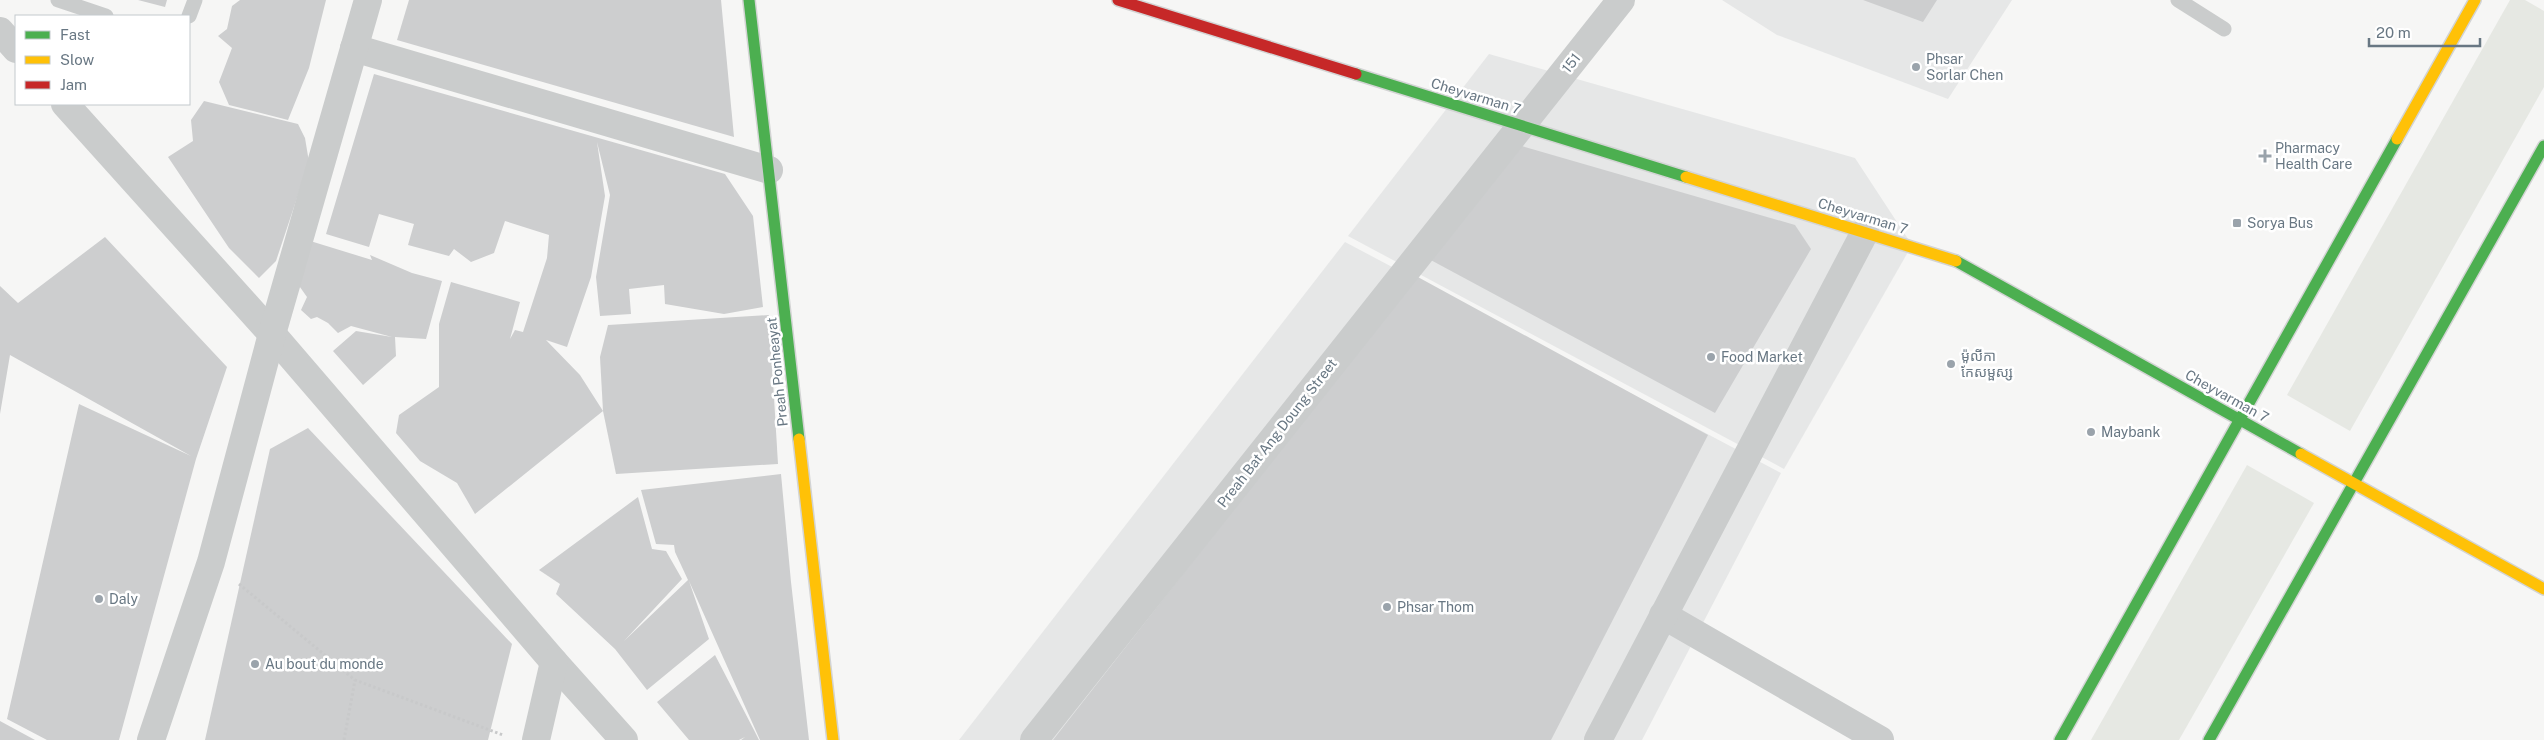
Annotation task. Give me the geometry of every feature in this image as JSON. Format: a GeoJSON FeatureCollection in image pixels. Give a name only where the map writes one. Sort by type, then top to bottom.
{"type":"FeatureCollection","features":[{"type":"Feature","properties":{"kind":"street"},"geometry":{"type":"LineString","coordinates":[[151,740],[211,562],[272,334],[368,0]]}},
{"type":"Feature","properties":{"kind":"street","name":"Preah Ponheayat"},"geometry":{"type":"LineString","coordinates":[[749,0],[834,740]]}},
{"type":"Feature","properties":{"kind":"street","name":"Cheyvarman 7"},"geometry":{"type":"LineString","coordinates":[[1118,0],[1954,260],[2544,589]]}},
{"type":"Feature","properties":{"kind":"street","name":"151"},"geometry":{"type":"LineString","coordinates":[[1521,126],[1621,0]]}},
{"type":"Feature","properties":{"kind":"street"},"geometry":{"type":"LineString","coordinates":[[2060,740],[2475,0]]}},
{"type":"Feature","properties":{"kind":"street"},"geometry":{"type":"LineString","coordinates":[[0,31],[15,49]]}},
{"type":"Feature","properties":{"kind":"street"},"geometry":{"type":"LineString","coordinates":[[354,48],[769,170]]}},
{"type":"Feature","properties":{"kind":"street"},"geometry":{"type":"LineString","coordinates":[[66,105],[272,334],[554,662],[624,740]]}},
{"type":"Feature","properties":{"kind":"street","name":"Preah Bat Ang Doung Street"},"geometry":{"type":"LineString","coordinates":[[1034,740],[1521,126]]}},
{"type":"Feature","properties":{"kind":"street"},"geometry":{"type":"LineString","coordinates":[[2208,740],[2544,146]]}},
{"type":"Feature","properties":{"kind":"street"},"geometry":{"type":"LineString","coordinates":[[1598,740],[1865,232]]}},
{"type":"Feature","properties":{"kind":"street"},"geometry":{"type":"LineString","coordinates":[[1663,615],[1880,740]]}},
{"type":"Feature","properties":{"kind":"street"},"geometry":{"type":"LineString","coordinates":[[536,740],[554,662]]}},
{"type":"Feature","properties":{"kind":"lane"},"geometry":{"type":"LineString","coordinates":[[58,0],[103,15]]}},
{"type":"Feature","properties":{"kind":"lane"},"geometry":{"type":"LineString","coordinates":[[189,15],[195,0]]}},
{"type":"Feature","properties":{"kind":"lane"},"geometry":{"type":"LineString","coordinates":[[2178,0],[2224,29]]}},
{"type":"Feature","properties":{"kind":"path"},"geometry":{"type":"LineString","coordinates":[[211,562],[355,680],[507,737]]}},
{"type":"Feature","properties":{"kind":"path"},"geometry":{"type":"LineString","coordinates":[[344,740],[355,680]]}},
{"type":"Feature","properties":{"kind":"shaded area","name":"Phsar Sorlar Chen"},"geometry":{"type":"Polygon","coordinates":[[[1722,0],[2012,0],[1948,99],[1777,35],[1722,0]]]}},
{"type":"Feature","properties":{"kind":"shaded area"},"geometry":{"type":"Polygon","coordinates":[[[2510,0],[2525,0],[2544,11],[2544,87],[2350,431],[2287,395],[2510,0]]]}},
{"type":"Feature","properties":{"kind":"shaded area","name":"Food Market"},"geometry":{"type":"Polygon","coordinates":[[[1489,54],[1855,158],[1912,245],[1784,469],[1348,236],[1489,54]]]}},
{"type":"Feature","properties":{"kind":"shaded area","name":"Phsar Thom"},"geometry":{"type":"Polygon","coordinates":[[[1345,242],[1781,473],[1642,740],[959,740],[1345,242]]]}},
{"type":"Feature","properties":{"kind":"shaded area"},"geometry":{"type":"Polygon","coordinates":[[[2247,465],[2314,503],[2179,740],[2091,740],[2247,465]]]}},
{"type":"Feature","properties":{"kind":"building"},"geometry":{"type":"Polygon","coordinates":[[[138,0],[167,0],[165,7],[138,0]]]}},
{"type":"Feature","properties":{"kind":"building"},"geometry":{"type":"Polygon","coordinates":[[[240,0],[326,0],[309,68],[288,120],[229,105],[219,82],[232,48],[218,36],[227,29],[232,6],[240,0]]]}},
{"type":"Feature","properties":{"kind":"building"},"geometry":{"type":"Polygon","coordinates":[[[409,0],[721,0],[734,137],[397,40],[409,0]]]}},
{"type":"Feature","properties":{"kind":"building"},"geometry":{"type":"Polygon","coordinates":[[[1863,0],[1937,0],[1923,22],[1863,0]]]}},
{"type":"Feature","properties":{"kind":"building"},"geometry":{"type":"Polygon","coordinates":[[[374,74],[725,174],[753,216],[763,307],[724,314],[665,304],[664,285],[629,289],[631,314],[600,316],[596,277],[610,195],[597,142],[605,196],[591,277],[567,347],[546,340],[580,375],[603,411],[475,514],[457,483],[420,461],[396,433],[399,415],[439,387],[439,324],[451,282],[520,302],[510,339],[515,330],[523,332],[547,258],[549,235],[505,221],[494,253],[471,262],[454,249],[449,256],[408,245],[414,224],[379,214],[369,247],[326,234],[374,74]]]}},
{"type":"Feature","properties":{"kind":"building"},"geometry":{"type":"Polygon","coordinates":[[[204,101],[298,124],[305,138],[309,162],[276,261],[259,278],[229,248],[168,157],[193,141],[191,120],[204,101]]]}},
{"type":"Feature","properties":{"kind":"building"},"geometry":{"type":"Polygon","coordinates":[[[1508,142],[1795,225],[1811,249],[1715,413],[1427,258],[1508,142]]]}},
{"type":"Feature","properties":{"kind":"building"},"geometry":{"type":"Polygon","coordinates":[[[105,237],[227,367],[196,459],[119,740],[47,740],[7,719],[79,404],[191,456],[10,355],[0,414],[0,286],[18,303],[105,237]]]}},
{"type":"Feature","properties":{"kind":"building"},"geometry":{"type":"Polygon","coordinates":[[[307,240],[372,260],[370,255],[412,273],[442,281],[426,339],[395,337],[396,356],[363,385],[333,351],[356,331],[392,337],[351,326],[338,333],[328,323],[317,317],[311,319],[301,310],[307,297],[295,280],[307,240]]]}},
{"type":"Feature","properties":{"kind":"building","name":"Phsar Thom"},"geometry":{"type":"Polygon","coordinates":[[[1416,276],[1708,435],[1551,740],[1053,740],[1416,276]]]}},
{"type":"Feature","properties":{"kind":"building"},"geometry":{"type":"Polygon","coordinates":[[[769,315],[778,464],[616,474],[603,411],[600,357],[608,325],[769,315]]]}},
{"type":"Feature","properties":{"kind":"building"},"geometry":{"type":"Polygon","coordinates":[[[308,428],[512,644],[488,740],[205,740],[270,449],[308,428]]]}},
{"type":"Feature","properties":{"kind":"building"},"geometry":{"type":"Polygon","coordinates":[[[781,474],[809,740],[760,740],[689,581],[709,639],[647,690],[615,649],[556,594],[560,584],[539,570],[638,497],[652,549],[666,551],[682,579],[624,641],[688,580],[675,552],[674,545],[656,544],[641,490],[781,474]]]}},
{"type":"Feature","properties":{"kind":"building"},"geometry":{"type":"Polygon","coordinates":[[[715,655],[759,740],[741,740],[745,737],[739,740],[689,740],[657,702],[715,655]]]}},
{"type":"Feature","properties":{"kind":"building"},"geometry":{"type":"Polygon","coordinates":[[[0,721],[35,740],[0,740],[0,721]]]}},
{"type":"Feature","properties":{"kind":"traffic: fast"},"geometry":{"type":"LineString","coordinates":[[749,0],[799,439]]}},
{"type":"Feature","properties":{"kind":"traffic: fast"},"geometry":{"type":"LineString","coordinates":[[1356,74],[1686,177]]}},
{"type":"Feature","properties":{"kind":"traffic: fast"},"geometry":{"type":"LineString","coordinates":[[2060,740],[2397,139]]}},
{"type":"Feature","properties":{"kind":"traffic: fast"},"geometry":{"type":"LineString","coordinates":[[2209,740],[2544,146]]}},
{"type":"Feature","properties":{"kind":"traffic: fast"},"geometry":{"type":"LineString","coordinates":[[1956,261],[2301,454]]}},
{"type":"Feature","properties":{"kind":"traffic: slow"},"geometry":{"type":"LineString","coordinates":[[2397,139],[2475,0]]}},
{"type":"Feature","properties":{"kind":"traffic: slow"},"geometry":{"type":"LineString","coordinates":[[1686,177],[1956,261]]}},
{"type":"Feature","properties":{"kind":"traffic: slow"},"geometry":{"type":"LineString","coordinates":[[799,439],[833,740]]}},
{"type":"Feature","properties":{"kind":"traffic: slow"},"geometry":{"type":"LineString","coordinates":[[2301,454],[2544,589]]}},
{"type":"Feature","properties":{"kind":"traffic: jam"},"geometry":{"type":"LineString","coordinates":[[1118,0],[1356,74]]}},
{"type":"Feature","properties":{"kind":"place","name":"Phsar Sorlar Chen"},"geometry":{"type":"Point","coordinates":[1916,67]}},
{"type":"Feature","properties":{"kind":"place","name":"Pharmacy Health Care"},"geometry":{"type":"Point","coordinates":[2265,156]}},
{"type":"Feature","properties":{"kind":"place","name":"Sorya Bus"},"geometry":{"type":"Point","coordinates":[2237,223]}},
{"type":"Feature","properties":{"kind":"place","name":"Food Market"},"geometry":{"type":"Point","coordinates":[1711,357]}},
{"type":"Feature","properties":{"kind":"place","name":"ម៉ូលីកា កែសម្ផស្ស"},"geometry":{"type":"Point","coordinates":[1951,364]}},
{"type":"Feature","properties":{"kind":"place","name":"Maybank"},"geometry":{"type":"Point","coordinates":[2091,432]}},
{"type":"Feature","properties":{"kind":"place","name":"Daly"},"geometry":{"type":"Point","coordinates":[99,599]}},
{"type":"Feature","properties":{"kind":"place","name":"Phsar Thom"},"geometry":{"type":"Point","coordinates":[1387,607]}},
{"type":"Feature","properties":{"kind":"place","name":"Au bout du monde"},"geometry":{"type":"Point","coordinates":[255,664]}}]}
